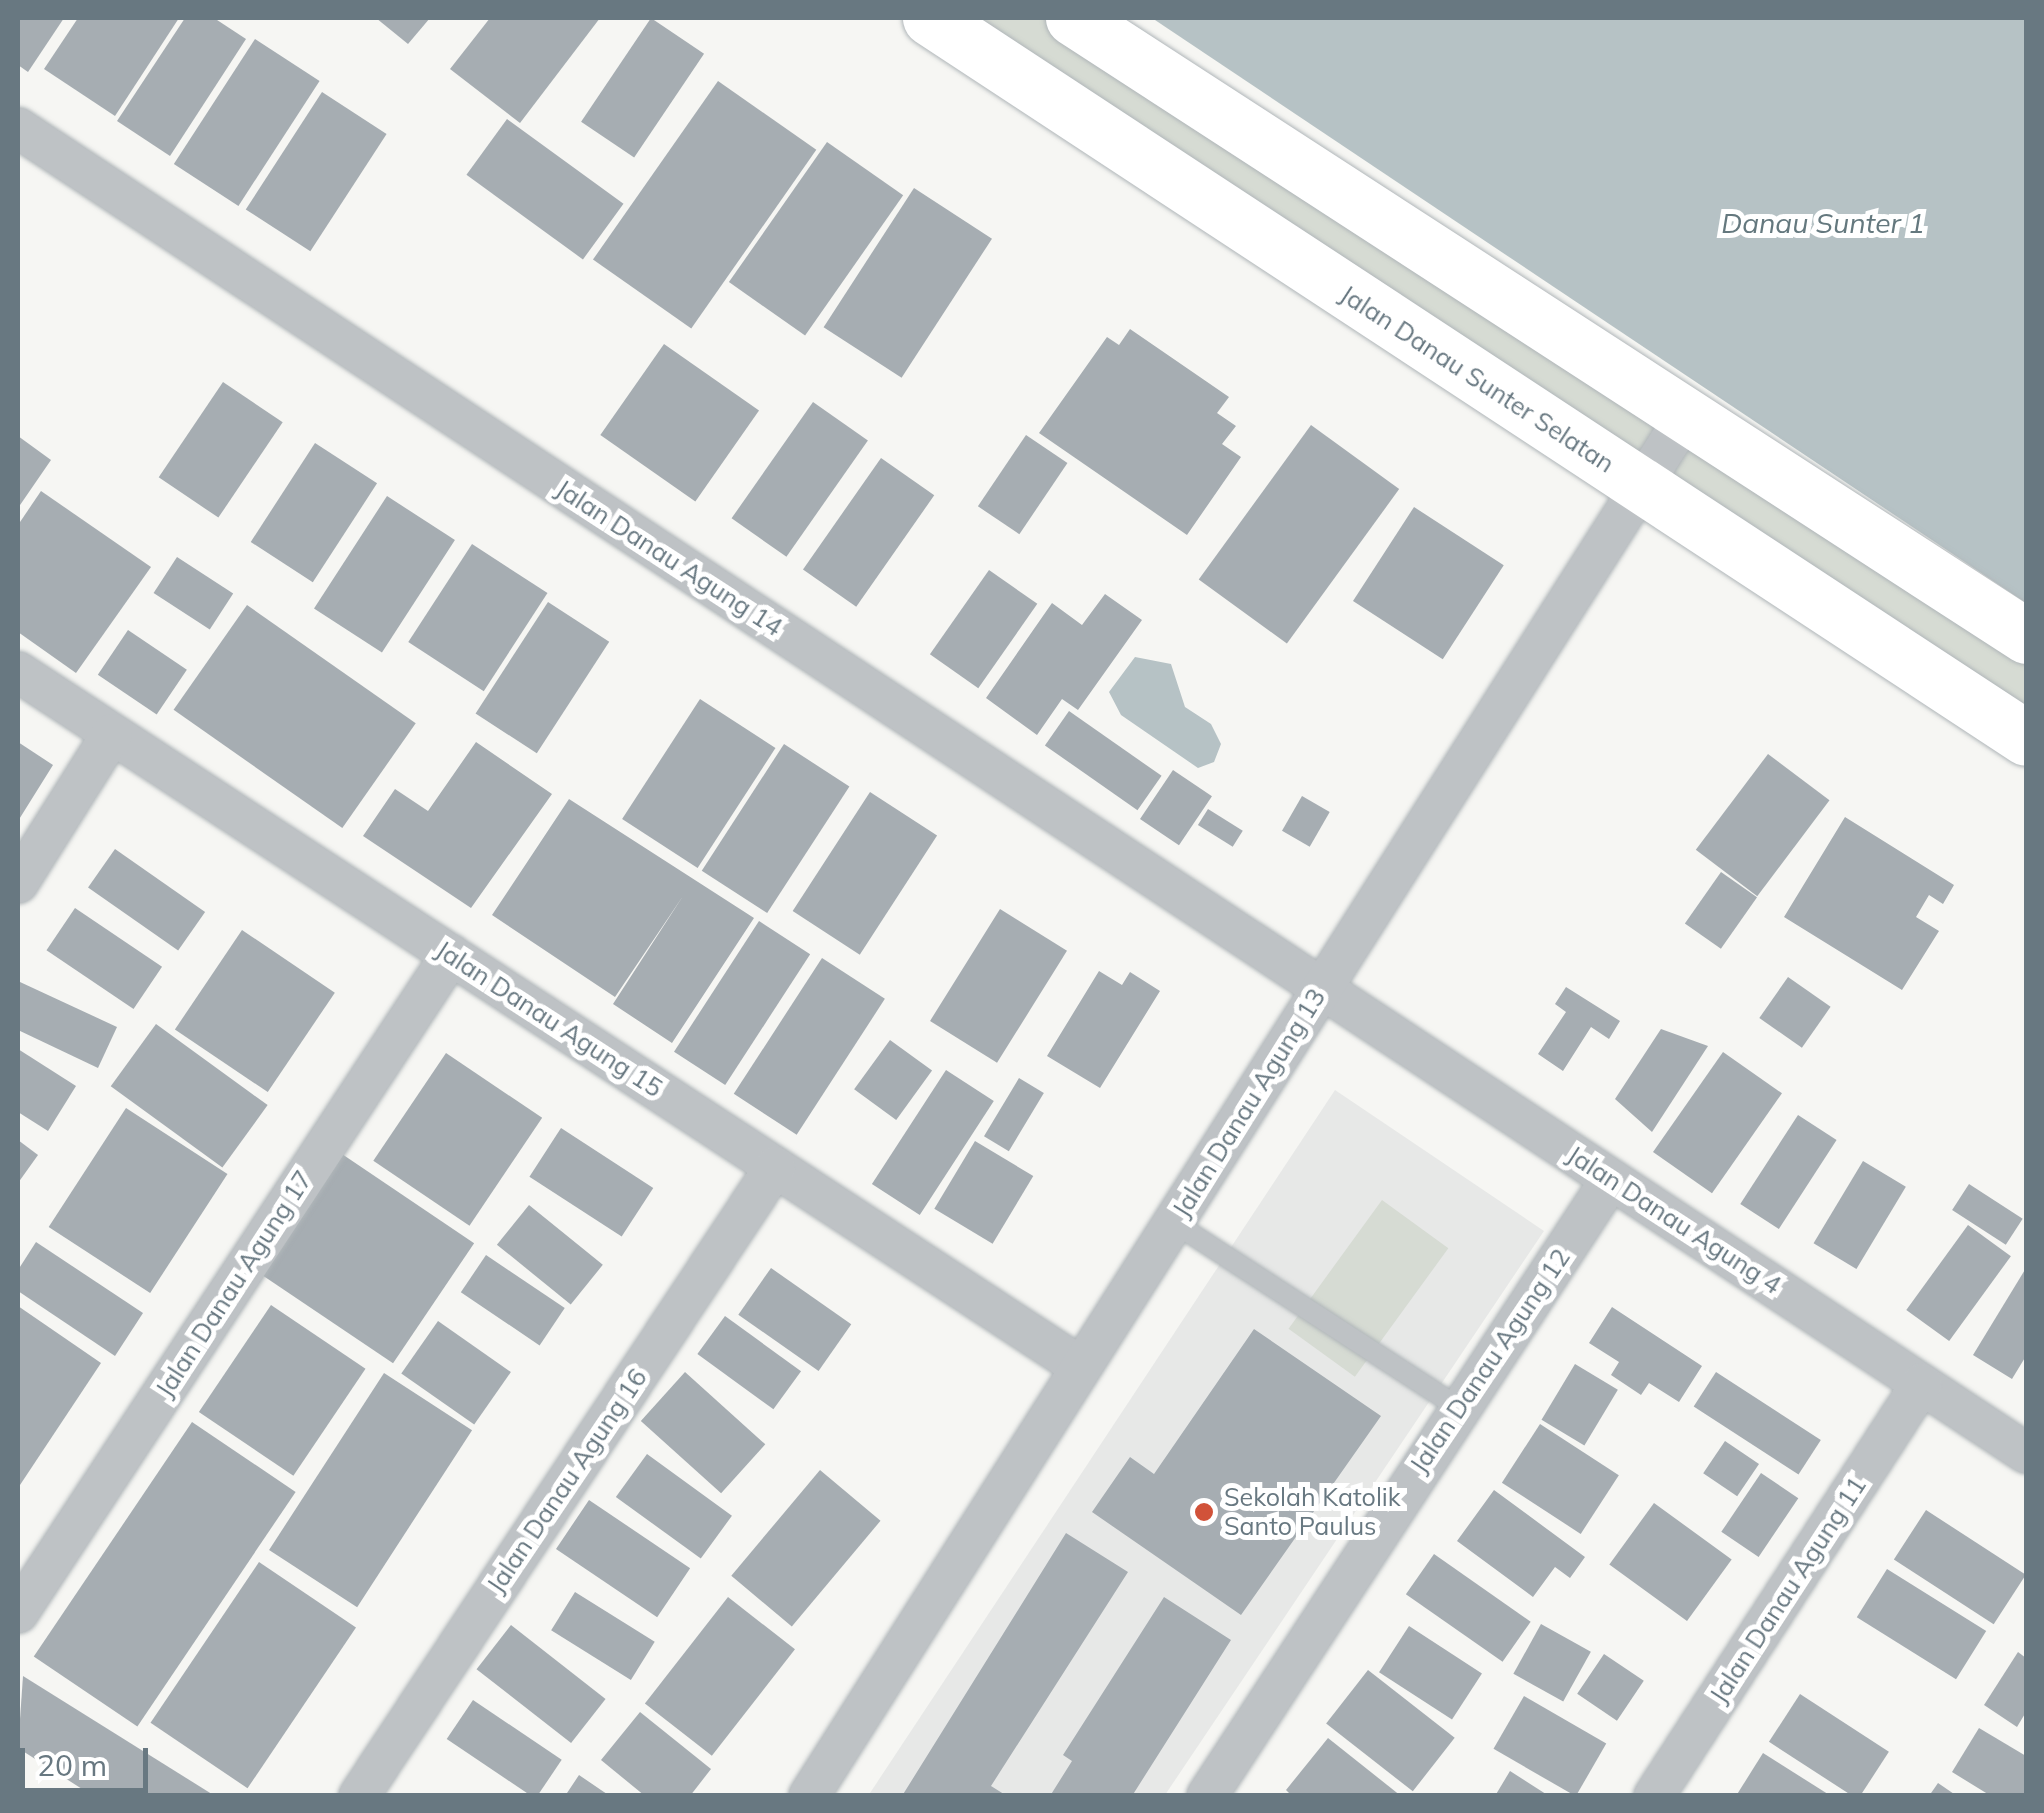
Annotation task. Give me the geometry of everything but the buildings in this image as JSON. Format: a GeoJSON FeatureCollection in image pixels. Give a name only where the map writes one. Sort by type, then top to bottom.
{"type":"FeatureCollection","features":[{"type":"Feature","properties":{"kind":"street","name":"Jalan Danau Sunter Selatan"},"geometry":{"type":"LineString","coordinates":[[930,18],[2026,738]]}},
{"type":"Feature","properties":{"kind":"street"},"geometry":{"type":"LineString","coordinates":[[1074,18],[1688,411],[2026,636]]}},
{"type":"Feature","properties":{"kind":"street","name":"Jalan Danau Agung 14"},"geometry":{"type":"LineString","coordinates":[[20,134],[1321,988]]}},
{"type":"Feature","properties":{"kind":"street","name":"Jalan Danau Agung 13"},"geometry":{"type":"LineString","coordinates":[[809,1796],[1688,411]]}},
{"type":"Feature","properties":{"kind":"street","name":"Jalan Danau Agung 15"},"geometry":{"type":"LineString","coordinates":[[18,672],[1081,1366]]}},
{"type":"Feature","properties":{"kind":"street"},"geometry":{"type":"LineString","coordinates":[[18,883],[112,734]]}},
{"type":"Feature","properties":{"kind":"street","name":"Jalan Danau Agung 17"},"geometry":{"type":"LineString","coordinates":[[18,1610],[450,955]]}},
{"type":"Feature","properties":{"kind":"street","name":"Jalan Danau Agung 4"},"geometry":{"type":"LineString","coordinates":[[1321,988],[2026,1453]]}},
{"type":"Feature","properties":{"kind":"street","name":"Jalan Danau Agung 16"},"geometry":{"type":"LineString","coordinates":[[358,1796],[775,1167]]}},
{"type":"Feature","properties":{"kind":"street","name":"Jalan Danau Agung 12"},"geometry":{"type":"LineString","coordinates":[[1207,1796],[1458,1407],[1611,1179]]}},
{"type":"Feature","properties":{"kind":"street","name":"Jalan Danau Agung 11"},"geometry":{"type":"LineString","coordinates":[[1654,1796],[1922,1384]]}},
{"type":"Feature","properties":{"kind":"lane"},"geometry":{"type":"LineString","coordinates":[[1173,1222],[1458,1407]]}},
{"type":"Feature","properties":{"kind":"shaded area"},"geometry":{"type":"Polygon","coordinates":[[[929,18],[1073,18],[2026,637],[2026,738],[929,18]]]}},
{"type":"Feature","properties":{"kind":"shaded area","name":"Sekolah Katolik Santo Paulus"},"geometry":{"type":"Polygon","coordinates":[[[1335,1090],[1544,1231],[1165,1795],[868,1796],[1335,1090]]]}},
{"type":"Feature","properties":{"kind":"shaded area"},"geometry":{"type":"Polygon","coordinates":[[[1382,1200],[1448,1248],[1355,1377],[1289,1329],[1382,1200]]]}},
{"type":"Feature","properties":{"kind":"water","name":"Danau Sunter 1"},"geometry":{"type":"Polygon","coordinates":[[[1152,18],[2026,18],[2026,603],[1152,18]]]}},
{"type":"Feature","properties":{"kind":"water"},"geometry":{"type":"Polygon","coordinates":[[[1135,657],[1171,664],[1185,707],[1211,724],[1221,744],[1214,762],[1198,768],[1121,715],[1109,692],[1135,657]]]}},
{"type":"Feature","properties":{"kind":"place","name":"Sekolah Katolik Santo Paulus"},"geometry":{"type":"Point","coordinates":[1204,1512]}}]}
